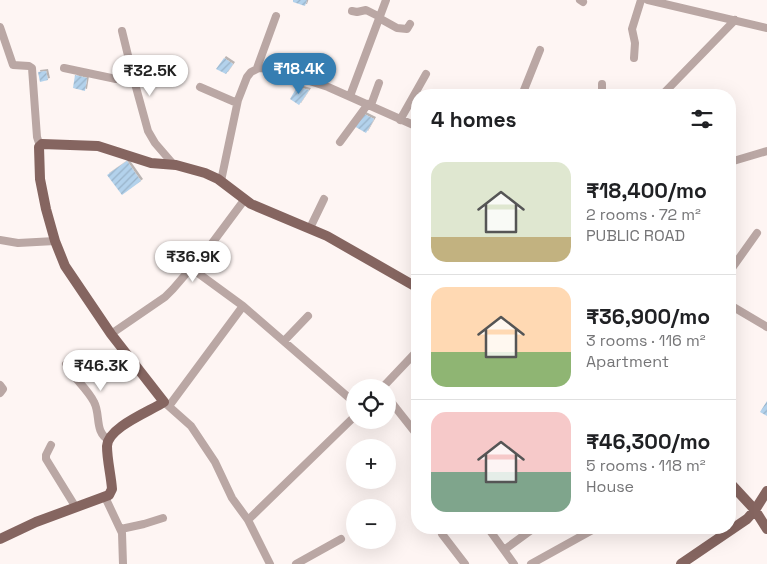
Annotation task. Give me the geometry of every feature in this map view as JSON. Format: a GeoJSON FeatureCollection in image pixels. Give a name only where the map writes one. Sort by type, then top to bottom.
{"type":"FeatureCollection","features":[{"type":"Feature","properties":{"kind":"main road"},"geometry":{"type":"LineString","coordinates":[[0,539],[75,506],[105,497],[112,490],[107,447],[109,440],[128,422],[167,404],[110,334],[65,266],[46,209],[40,179],[40,146],[42,144],[98,146],[151,163],[174,165],[205,173],[221,181],[251,204],[327,236],[411,284]]}},
{"type":"Feature","properties":{"kind":"main road"},"geometry":{"type":"LineString","coordinates":[[736,489],[755,510],[767,529]]}},
{"type":"Feature","properties":{"kind":"main road"},"geometry":{"type":"LineString","coordinates":[[736,526],[747,519],[755,510],[767,491]]}},
{"type":"Feature","properties":{"kind":"main road"},"geometry":{"type":"LineString","coordinates":[[681,564],[725,534]]}},
{"type":"Feature","properties":{"kind":"street"},"geometry":{"type":"LineString","coordinates":[[350,96],[386,0]]}},
{"type":"Feature","properties":{"kind":"street"},"geometry":{"type":"LineString","coordinates":[[634,58],[635,43],[632,28],[641,0]]}},
{"type":"Feature","properties":{"kind":"street"},"geometry":{"type":"LineString","coordinates":[[648,0],[682,4],[767,28]]}},
{"type":"Feature","properties":{"kind":"street"},"geometry":{"type":"LineString","coordinates":[[352,11],[366,10],[402,30],[407,29],[410,24]]}},
{"type":"Feature","properties":{"kind":"street"},"geometry":{"type":"LineString","coordinates":[[221,181],[237,103],[247,77],[257,68],[276,16]]}},
{"type":"Feature","properties":{"kind":"street"},"geometry":{"type":"LineString","coordinates":[[668,89],[735,20]]}},
{"type":"Feature","properties":{"kind":"street"},"geometry":{"type":"LineString","coordinates":[[0,28],[13,65],[29,66],[32,68],[37,137],[40,146]]}},
{"type":"Feature","properties":{"kind":"street"},"geometry":{"type":"LineString","coordinates":[[122,30],[148,131],[155,143],[174,165]]}},
{"type":"Feature","properties":{"kind":"street"},"geometry":{"type":"LineString","coordinates":[[524,89],[540,50]]}},
{"type":"Feature","properties":{"kind":"street"},"geometry":{"type":"LineString","coordinates":[[64,68],[116,79],[134,80]]}},
{"type":"Feature","properties":{"kind":"street"},"geometry":{"type":"LineString","coordinates":[[257,68],[273,69],[350,96],[411,124]]}},
{"type":"Feature","properties":{"kind":"street"},"geometry":{"type":"LineString","coordinates":[[418,89],[426,74]]}},
{"type":"Feature","properties":{"kind":"street"},"geometry":{"type":"LineString","coordinates":[[602,84],[602,89]]}},
{"type":"Feature","properties":{"kind":"street"},"geometry":{"type":"LineString","coordinates":[[340,142],[371,105],[380,86]]}},
{"type":"Feature","properties":{"kind":"street"},"geometry":{"type":"LineString","coordinates":[[200,88],[237,103]]}},
{"type":"Feature","properties":{"kind":"street"},"geometry":{"type":"LineString","coordinates":[[400,120],[411,101]]}},
{"type":"Feature","properties":{"kind":"street"},"geometry":{"type":"LineString","coordinates":[[736,160],[767,150]]}},
{"type":"Feature","properties":{"kind":"street"},"geometry":{"type":"LineString","coordinates":[[110,334],[165,297],[192,268],[246,199]]}},
{"type":"Feature","properties":{"kind":"street"},"geometry":{"type":"LineString","coordinates":[[310,228],[324,199]]}},
{"type":"Feature","properties":{"kind":"street"},"geometry":{"type":"LineString","coordinates":[[736,263],[757,233]]}},
{"type":"Feature","properties":{"kind":"street"},"geometry":{"type":"LineString","coordinates":[[0,240],[29,243],[56,241]]}},
{"type":"Feature","properties":{"kind":"street"},"geometry":{"type":"LineString","coordinates":[[192,268],[243,306],[346,395]]}},
{"type":"Feature","properties":{"kind":"street"},"geometry":{"type":"LineString","coordinates":[[243,306],[167,404],[191,426],[216,462],[232,498],[248,520],[270,564]]}},
{"type":"Feature","properties":{"kind":"street"},"geometry":{"type":"LineString","coordinates":[[736,309],[767,327]]}},
{"type":"Feature","properties":{"kind":"street"},"geometry":{"type":"LineString","coordinates":[[284,342],[308,316]]}},
{"type":"Feature","properties":{"kind":"street"},"geometry":{"type":"LineString","coordinates":[[391,379],[411,357]]}},
{"type":"Feature","properties":{"kind":"street"},"geometry":{"type":"LineString","coordinates":[[66,364],[94,401],[100,431],[109,440]]}},
{"type":"Feature","properties":{"kind":"street"},"geometry":{"type":"LineString","coordinates":[[0,385],[3,388],[0,393]]}},
{"type":"Feature","properties":{"kind":"street"},"geometry":{"type":"LineString","coordinates":[[396,408],[411,427]]}},
{"type":"Feature","properties":{"kind":"street"},"geometry":{"type":"LineString","coordinates":[[248,520],[346,425]]}},
{"type":"Feature","properties":{"kind":"street"},"geometry":{"type":"LineString","coordinates":[[51,445],[46,454],[46,459],[75,506]]}},
{"type":"Feature","properties":{"kind":"street"},"geometry":{"type":"LineString","coordinates":[[105,497],[121,529],[123,564]]}},
{"type":"Feature","properties":{"kind":"street"},"geometry":{"type":"LineString","coordinates":[[121,529],[163,518]]}},
{"type":"Feature","properties":{"kind":"street"},"geometry":{"type":"LineString","coordinates":[[442,534],[465,564]]}},
{"type":"Feature","properties":{"kind":"street"},"geometry":{"type":"LineString","coordinates":[[492,534],[514,564]]}},
{"type":"Feature","properties":{"kind":"street"},"geometry":{"type":"LineString","coordinates":[[504,550],[526,534]]}},
{"type":"Feature","properties":{"kind":"street"},"geometry":{"type":"LineString","coordinates":[[531,564],[585,534]]}},
{"type":"Feature","properties":{"kind":"street"},"geometry":{"type":"LineString","coordinates":[[296,564],[341,539]]}},
{"type":"Feature","properties":{"kind":"building"},"geometry":{"type":"Polygon","coordinates":[[[293,0],[307,0],[305,6],[293,2],[293,0]]]}},
{"type":"Feature","properties":{"kind":"building"},"geometry":{"type":"Polygon","coordinates":[[[224,58],[233,64],[226,74],[216,69],[224,58]]]}},
{"type":"Feature","properties":{"kind":"building"},"geometry":{"type":"Polygon","coordinates":[[[46,71],[48,80],[40,82],[38,72],[46,71]]]}},
{"type":"Feature","properties":{"kind":"building"},"geometry":{"type":"Polygon","coordinates":[[[75,75],[87,78],[85,91],[73,88],[75,75]]]}},
{"type":"Feature","properties":{"kind":"building"},"geometry":{"type":"Polygon","coordinates":[[[297,87],[309,90],[299,105],[290,99],[297,87]]]}},
{"type":"Feature","properties":{"kind":"building"},"geometry":{"type":"Polygon","coordinates":[[[362,113],[374,119],[366,133],[354,126],[362,113]]]}},
{"type":"Feature","properties":{"kind":"building"},"geometry":{"type":"Polygon","coordinates":[[[127,161],[141,181],[122,195],[107,175],[127,161]]]}},
{"type":"Feature","properties":{"kind":"building"},"geometry":{"type":"Polygon","coordinates":[[[767,401],[767,416],[760,412],[767,401]]]}}]}
